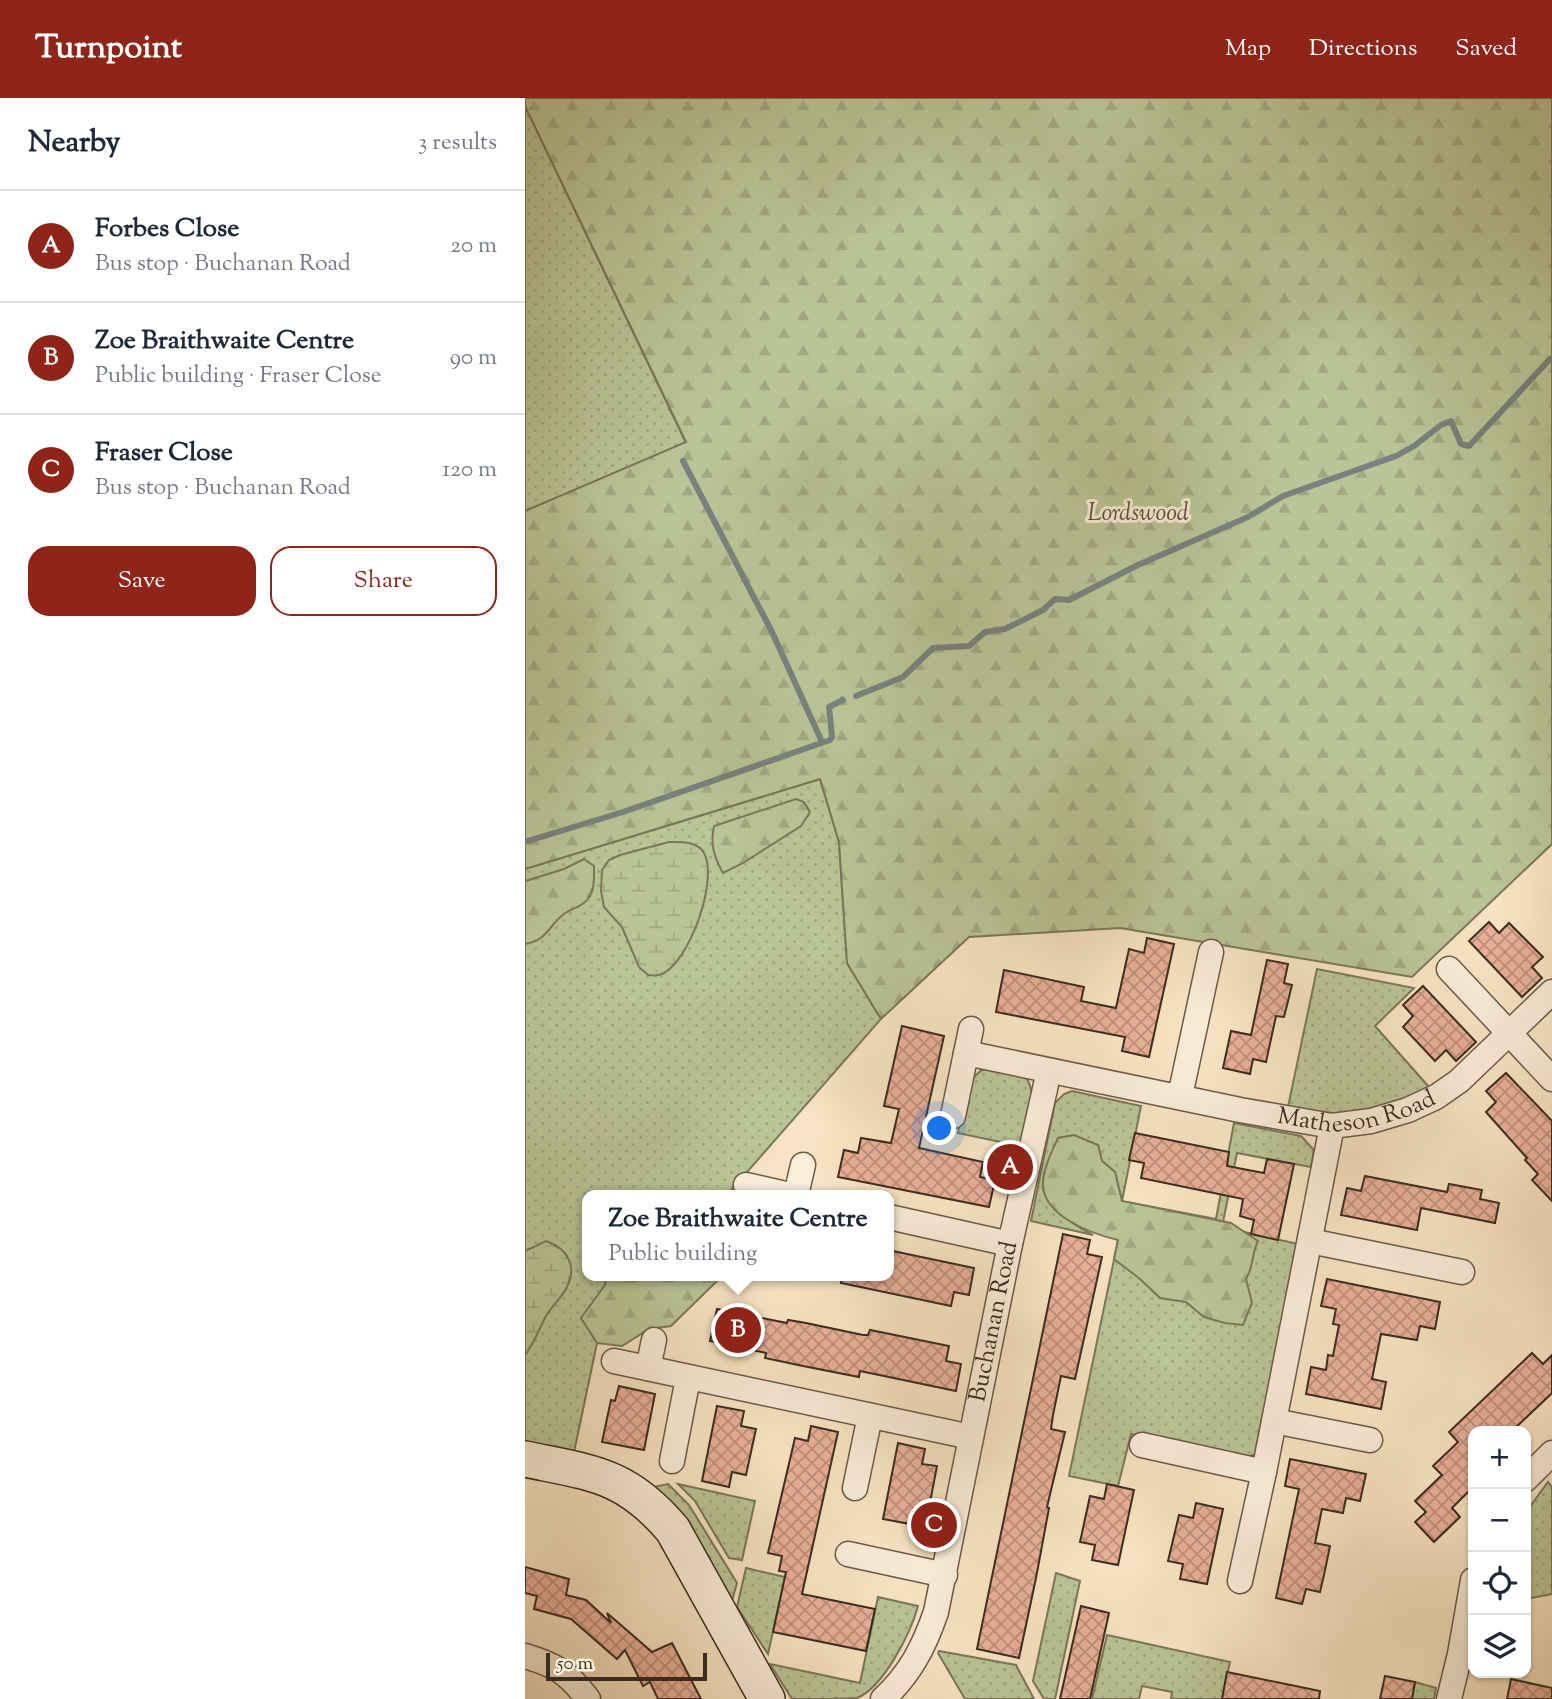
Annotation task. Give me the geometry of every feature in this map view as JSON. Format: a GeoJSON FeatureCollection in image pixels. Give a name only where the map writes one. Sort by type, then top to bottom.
{"type":"FeatureCollection","features":[{"type":"Feature","properties":{"kind":"street"},"geometry":{"type":"LineString","coordinates":[[1180,1096],[1211,952]]}},
{"type":"Feature","properties":{"kind":"street"},"geometry":{"type":"LineString","coordinates":[[1449,970],[1552,1079]]}},
{"type":"Feature","properties":{"kind":"street","name":"Matheson Road"},"geometry":{"type":"LineString","coordinates":[[953,1116],[968,1041],[1049,1071],[1332,1126],[1371,1121],[1408,1110],[1436,1097],[1458,1081],[1552,992]]}},
{"type":"Feature","properties":{"kind":"street","name":"Buchanan Road"},"geometry":{"type":"LineString","coordinates":[[883,1699],[911,1669],[926,1643],[944,1575],[1010,1244],[1049,1071]]}},
{"type":"Feature","properties":{"kind":"street"},"geometry":{"type":"LineString","coordinates":[[1240,1581],[1332,1126]]}},
{"type":"Feature","properties":{"kind":"street"},"geometry":{"type":"LineString","coordinates":[[797,1190],[803,1165]]}},
{"type":"Feature","properties":{"kind":"street"},"geometry":{"type":"LineString","coordinates":[[745,1185],[768,1190]]}},
{"type":"Feature","properties":{"kind":"street"},"geometry":{"type":"LineString","coordinates":[[894,1218],[1010,1244]]}},
{"type":"Feature","properties":{"kind":"street"},"geometry":{"type":"LineString","coordinates":[[1310,1241],[1462,1272]]}},
{"type":"Feature","properties":{"kind":"street"},"geometry":{"type":"LineString","coordinates":[[647,1368],[654,1340]]}},
{"type":"Feature","properties":{"kind":"street"},"geometry":{"type":"LineString","coordinates":[[614,1361],[971,1437]]}},
{"type":"Feature","properties":{"kind":"street"},"geometry":{"type":"LineString","coordinates":[[672,1461],[688,1378]]}},
{"type":"Feature","properties":{"kind":"street"},"geometry":{"type":"LineString","coordinates":[[855,1488],[870,1416]]}},
{"type":"Feature","properties":{"kind":"street"},"geometry":{"type":"LineString","coordinates":[[1274,1421],[1370,1440]]}},
{"type":"Feature","properties":{"kind":"street"},"geometry":{"type":"LineString","coordinates":[[1142,1445],[1264,1472]]}},
{"type":"Feature","properties":{"kind":"street"},"geometry":{"type":"LineString","coordinates":[[1531,1474],[1552,1452]]}},
{"type":"Feature","properties":{"kind":"street"},"geometry":{"type":"LineString","coordinates":[[525,1460],[610,1479],[633,1491],[655,1509],[673,1530],[767,1699]]}},
{"type":"Feature","properties":{"kind":"street"},"geometry":{"type":"LineString","coordinates":[[848,1555],[944,1575]]}},
{"type":"Feature","properties":{"kind":"street"},"geometry":{"type":"LineString","coordinates":[[1449,1699],[1468,1605]]}},
{"type":"Feature","properties":{"kind":"street"},"geometry":{"type":"LineString","coordinates":[[525,1656],[551,1664],[575,1681],[588,1699]]}},
{"type":"Feature","properties":{"kind":"green space","name":"Lordswood"},"geometry":{"type":"Polygon","coordinates":[[[525,98],[1552,98],[1552,844],[1412,977],[1120,928],[969,937],[881,1019],[847,963],[839,842],[820,779],[525,869],[525,511],[686,442],[525,106],[525,98]]]}},
{"type":"Feature","properties":{"kind":"green space"},"geometry":{"type":"Polygon","coordinates":[[[525,106],[686,443],[525,511],[525,106]]]}},
{"type":"Feature","properties":{"kind":"green space"},"geometry":{"type":"Polygon","coordinates":[[[820,779],[839,842],[847,963],[881,1019],[731,1190],[582,1190],[582,1281],[652,1281],[597,1343],[573,1457],[525,1448],[525,869],[820,779]]]}},
{"type":"Feature","properties":{"kind":"green space"},"geometry":{"type":"Polygon","coordinates":[[[796,799],[804,802],[810,812],[801,826],[723,873],[714,850],[714,826],[796,799]]]}},
{"type":"Feature","properties":{"kind":"green space"},"geometry":{"type":"Polygon","coordinates":[[[669,842],[690,843],[701,849],[707,861],[705,897],[691,938],[681,956],[670,969],[659,975],[648,975],[639,967],[622,927],[604,907],[601,891],[602,870],[609,860],[620,855],[669,842]]]}},
{"type":"Feature","properties":{"kind":"green space"},"geometry":{"type":"Polygon","coordinates":[[[584,859],[594,866],[593,888],[588,899],[564,914],[539,939],[525,944],[525,881],[564,869],[584,859]]]}},
{"type":"Feature","properties":{"kind":"green space"},"geometry":{"type":"Polygon","coordinates":[[[1317,969],[1414,988],[1375,1026],[1429,1087],[1390,1105],[1366,1112],[1337,1113],[1288,1107],[1317,969]]]}},
{"type":"Feature","properties":{"kind":"green space"},"geometry":{"type":"Polygon","coordinates":[[[987,1067],[1020,1074],[1027,1079],[1032,1096],[1024,1147],[958,1133],[968,1087],[979,1072],[987,1067]]]}},
{"type":"Feature","properties":{"kind":"green space"},"geometry":{"type":"Polygon","coordinates":[[[1072,1091],[1141,1106],[1122,1201],[1115,1172],[1102,1161],[1098,1145],[1087,1141],[1045,1171],[1043,1188],[1050,1203],[1071,1222],[1093,1235],[1031,1221],[1055,1103],[1064,1094],[1072,1091]]]}},
{"type":"Feature","properties":{"kind":"green space"},"geometry":{"type":"Polygon","coordinates":[[[1234,1123],[1301,1136],[1314,1150],[1311,1167],[1237,1153],[1222,1227],[1298,1244],[1255,1454],[1245,1459],[1131,1434],[1118,1486],[1069,1476],[1126,1202],[1216,1219],[1234,1123]]]}},
{"type":"Feature","properties":{"kind":"green space"},"geometry":{"type":"Polygon","coordinates":[[[1074,1135],[1098,1145],[1102,1161],[1115,1172],[1122,1201],[1231,1223],[1258,1241],[1246,1279],[1252,1303],[1243,1325],[1204,1317],[1186,1302],[1160,1298],[1114,1259],[1118,1240],[1071,1222],[1052,1206],[1045,1196],[1043,1185],[1046,1167],[1058,1138],[1074,1135]]]}},
{"type":"Feature","properties":{"kind":"green space"},"geometry":{"type":"Polygon","coordinates":[[[546,1241],[554,1244],[569,1259],[571,1273],[566,1289],[546,1316],[525,1355],[525,1251],[546,1241]]]}},
{"type":"Feature","properties":{"kind":"green space"},"geometry":{"type":"Polygon","coordinates":[[[605,1281],[717,1281],[671,1326],[649,1329],[622,1346],[597,1343],[581,1318],[605,1281]]]}},
{"type":"Feature","properties":{"kind":"green space"},"geometry":{"type":"Polygon","coordinates":[[[1548,1482],[1552,1487],[1552,1594],[1531,1598],[1531,1552],[1531,1505],[1548,1482]]]}},
{"type":"Feature","properties":{"kind":"green space"},"geometry":{"type":"Polygon","coordinates":[[[668,1484],[689,1505],[737,1583],[730,1608],[645,1489],[668,1484]]]}},
{"type":"Feature","properties":{"kind":"green space"},"geometry":{"type":"Polygon","coordinates":[[[678,1484],[755,1501],[742,1560],[729,1558],[695,1501],[678,1484]]]}},
{"type":"Feature","properties":{"kind":"green space"},"geometry":{"type":"Polygon","coordinates":[[[746,1568],[785,1577],[768,1654],[737,1607],[746,1568]]]}},
{"type":"Feature","properties":{"kind":"green space"},"geometry":{"type":"Polygon","coordinates":[[[1056,1573],[1080,1581],[1055,1699],[1044,1699],[1033,1681],[1056,1573]]]}},
{"type":"Feature","properties":{"kind":"green space"},"geometry":{"type":"Polygon","coordinates":[[[878,1597],[918,1606],[903,1644],[877,1683],[857,1698],[792,1699],[770,1664],[860,1683],[878,1597]]]}},
{"type":"Feature","properties":{"kind":"green space"},"geometry":{"type":"Polygon","coordinates":[[[1107,1635],[1230,1662],[1222,1699],[1171,1699],[1172,1692],[1142,1686],[1139,1699],[1092,1699],[1107,1635]]]}},
{"type":"Feature","properties":{"kind":"green space"},"geometry":{"type":"Polygon","coordinates":[[[939,1651],[1016,1665],[1034,1699],[965,1699],[939,1651]]]}},
{"type":"Feature","properties":{"kind":"green space"},"geometry":{"type":"Polygon","coordinates":[[[1415,1682],[1436,1688],[1434,1699],[1412,1699],[1415,1682]]]}},
{"type":"Feature","properties":{"kind":"building"},"geometry":{"type":"Polygon","coordinates":[[[1489,922],[1499,933],[1509,923],[1543,957],[1532,967],[1542,978],[1522,997],[1469,941],[1489,922]]]}},
{"type":"Feature","properties":{"kind":"building"},"geometry":{"type":"Polygon","coordinates":[[[1147,938],[1174,944],[1149,1057],[1122,1051],[1125,1037],[996,1012],[1004,970],[1084,987],[1081,1001],[1116,1008],[1129,949],[1144,953],[1147,938]]]}},
{"type":"Feature","properties":{"kind":"building"},"geometry":{"type":"Polygon","coordinates":[[[1267,960],[1288,964],[1284,983],[1292,985],[1284,1017],[1276,1016],[1266,1062],[1253,1059],[1250,1074],[1223,1068],[1231,1031],[1251,1035],[1267,960]]]}},
{"type":"Feature","properties":{"kind":"building"},"geometry":{"type":"Polygon","coordinates":[[[1423,986],[1476,1042],[1456,1061],[1446,1050],[1435,1061],[1403,1027],[1413,1016],[1403,1005],[1423,986]]]}},
{"type":"Feature","properties":{"kind":"building"},"geometry":{"type":"Polygon","coordinates":[[[902,1026],[944,1036],[919,1148],[983,1162],[980,1177],[995,1180],[989,1207],[838,1177],[844,1150],[858,1153],[861,1138],[891,1143],[899,1109],[884,1106],[902,1026]]]}},
{"type":"Feature","properties":{"kind":"building"},"geometry":{"type":"Polygon","coordinates":[[[1506,1073],[1552,1121],[1552,1201],[1532,1180],[1538,1174],[1525,1160],[1527,1158],[1486,1112],[1496,1102],[1486,1091],[1506,1073]]]}},
{"type":"Feature","properties":{"kind":"building"},"geometry":{"type":"Polygon","coordinates":[[[1135,1133],[1229,1152],[1227,1166],[1264,1173],[1267,1159],[1294,1164],[1278,1240],[1251,1234],[1254,1220],[1240,1216],[1243,1199],[1141,1178],[1144,1163],[1129,1160],[1135,1133]]]}},
{"type":"Feature","properties":{"kind":"building"},"geometry":{"type":"Polygon","coordinates":[[[1365,1176],[1447,1192],[1449,1184],[1482,1190],[1480,1199],[1499,1203],[1495,1223],[1421,1208],[1417,1230],[1341,1215],[1347,1188],[1361,1191],[1365,1176]]]}},
{"type":"Feature","properties":{"kind":"building"},"geometry":{"type":"Polygon","coordinates":[[[1063,1234],[1090,1240],[1087,1254],[1102,1257],[1075,1379],[1061,1376],[1051,1429],[1065,1432],[1047,1507],[1049,1508],[1019,1658],[977,1649],[1063,1234]]]}},
{"type":"Feature","properties":{"kind":"building"},"geometry":{"type":"Polygon","coordinates":[[[894,1251],[974,1268],[969,1295],[954,1292],[951,1306],[841,1283],[894,1281],[894,1251]]]}},
{"type":"Feature","properties":{"kind":"building"},"geometry":{"type":"Polygon","coordinates":[[[1327,1279],[1440,1302],[1435,1329],[1420,1326],[1417,1340],[1381,1334],[1372,1379],[1386,1382],[1381,1409],[1306,1394],[1311,1367],[1326,1370],[1328,1355],[1333,1356],[1339,1325],[1333,1324],[1336,1309],[1321,1306],[1327,1279]]]}},
{"type":"Feature","properties":{"kind":"building"},"geometry":{"type":"Polygon","coordinates":[[[717,1309],[863,1335],[868,1335],[870,1330],[949,1346],[946,1361],[961,1364],[956,1391],[860,1371],[859,1377],[803,1366],[765,1358],[766,1353],[710,1341],[717,1309]]]}},
{"type":"Feature","properties":{"kind":"building"},"geometry":{"type":"Polygon","coordinates":[[[1532,1353],[1543,1364],[1552,1355],[1552,1393],[1517,1426],[1468,1426],[1468,1492],[1452,1508],[1460,1517],[1434,1542],[1415,1522],[1426,1512],[1415,1501],[1442,1475],[1433,1466],[1458,1442],[1449,1432],[1532,1353]]]}},
{"type":"Feature","properties":{"kind":"building"},"geometry":{"type":"Polygon","coordinates":[[[619,1386],[655,1394],[644,1450],[602,1442],[611,1400],[615,1401],[619,1386]]]}},
{"type":"Feature","properties":{"kind":"building"},"geometry":{"type":"Polygon","coordinates":[[[717,1406],[744,1411],[741,1426],[756,1429],[746,1475],[732,1472],[729,1487],[702,1481],[717,1406]]]}},
{"type":"Feature","properties":{"kind":"building"},"geometry":{"type":"Polygon","coordinates":[[[811,1426],[838,1432],[802,1594],[875,1609],[866,1651],[773,1632],[786,1572],[779,1571],[782,1556],[768,1553],[795,1438],[808,1441],[811,1426]]]}},
{"type":"Feature","properties":{"kind":"building"},"geometry":{"type":"Polygon","coordinates":[[[898,1443],[925,1449],[922,1464],[937,1466],[928,1513],[913,1510],[910,1524],[883,1519],[898,1443]]]}},
{"type":"Feature","properties":{"kind":"building"},"geometry":{"type":"Polygon","coordinates":[[[1290,1459],[1366,1474],[1360,1501],[1346,1498],[1343,1513],[1322,1509],[1315,1543],[1330,1546],[1324,1575],[1320,1592],[1306,1589],[1302,1604],[1276,1598],[1299,1489],[1285,1486],[1290,1459]]]}},
{"type":"Feature","properties":{"kind":"building"},"geometry":{"type":"Polygon","coordinates":[[[1107,1484],[1134,1490],[1118,1565],[1092,1560],[1095,1545],[1080,1542],[1090,1496],[1104,1499],[1107,1484]]]}},
{"type":"Feature","properties":{"kind":"building"},"geometry":{"type":"Polygon","coordinates":[[[1196,1503],[1223,1509],[1207,1584],[1180,1579],[1183,1564],[1168,1561],[1179,1515],[1193,1518],[1196,1503]]]}},
{"type":"Feature","properties":{"kind":"building"},"geometry":{"type":"Polygon","coordinates":[[[525,1567],[569,1579],[566,1595],[586,1600],[611,1623],[607,1613],[652,1652],[672,1643],[701,1699],[658,1699],[650,1682],[643,1686],[625,1650],[617,1659],[571,1619],[534,1609],[537,1596],[525,1593],[525,1567]]]}},
{"type":"Feature","properties":{"kind":"building"},"geometry":{"type":"Polygon","coordinates":[[[1081,1606],[1109,1613],[1090,1699],[1060,1699],[1081,1606]]]}},
{"type":"Feature","properties":{"kind":"building"},"geometry":{"type":"Polygon","coordinates":[[[1227,1672],[1320,1691],[1319,1699],[1222,1699],[1227,1672]]]}},
{"type":"Feature","properties":{"kind":"building"},"geometry":{"type":"Polygon","coordinates":[[[1385,1676],[1415,1682],[1412,1699],[1380,1699],[1385,1676]]]}},
{"type":"Feature","properties":{"kind":"building"},"geometry":{"type":"Polygon","coordinates":[[[1511,1679],[1552,1688],[1552,1699],[1507,1699],[1511,1679]]]}},
{"type":"Feature","properties":{"kind":"waterway"},"geometry":{"type":"LineString","coordinates":[[856,696],[903,677],[933,648],[969,646],[985,632],[1005,629],[1043,610],[1055,599],[1069,600],[1138,565],[1248,517],[1283,496],[1396,456],[1441,425],[1451,421],[1461,444],[1469,446],[1550,359]]}},
{"type":"Feature","properties":{"kind":"waterway"},"geometry":{"type":"LineString","coordinates":[[683,461],[772,632],[822,742]]}},
{"type":"Feature","properties":{"kind":"waterway"},"geometry":{"type":"LineString","coordinates":[[525,842],[623,812],[830,740],[829,707],[843,700]]}},
{"type":"Feature","properties":{"kind":"place","name":"Forbes Close"},"geometry":{"type":"Point","coordinates":[1010,1167]}},
{"type":"Feature","properties":{"kind":"place","name":"Zoe Braithwaite Centre"},"geometry":{"type":"Point","coordinates":[738,1330]}},
{"type":"Feature","properties":{"kind":"place","name":"Fraser Close"},"geometry":{"type":"Point","coordinates":[934,1525]}}]}
